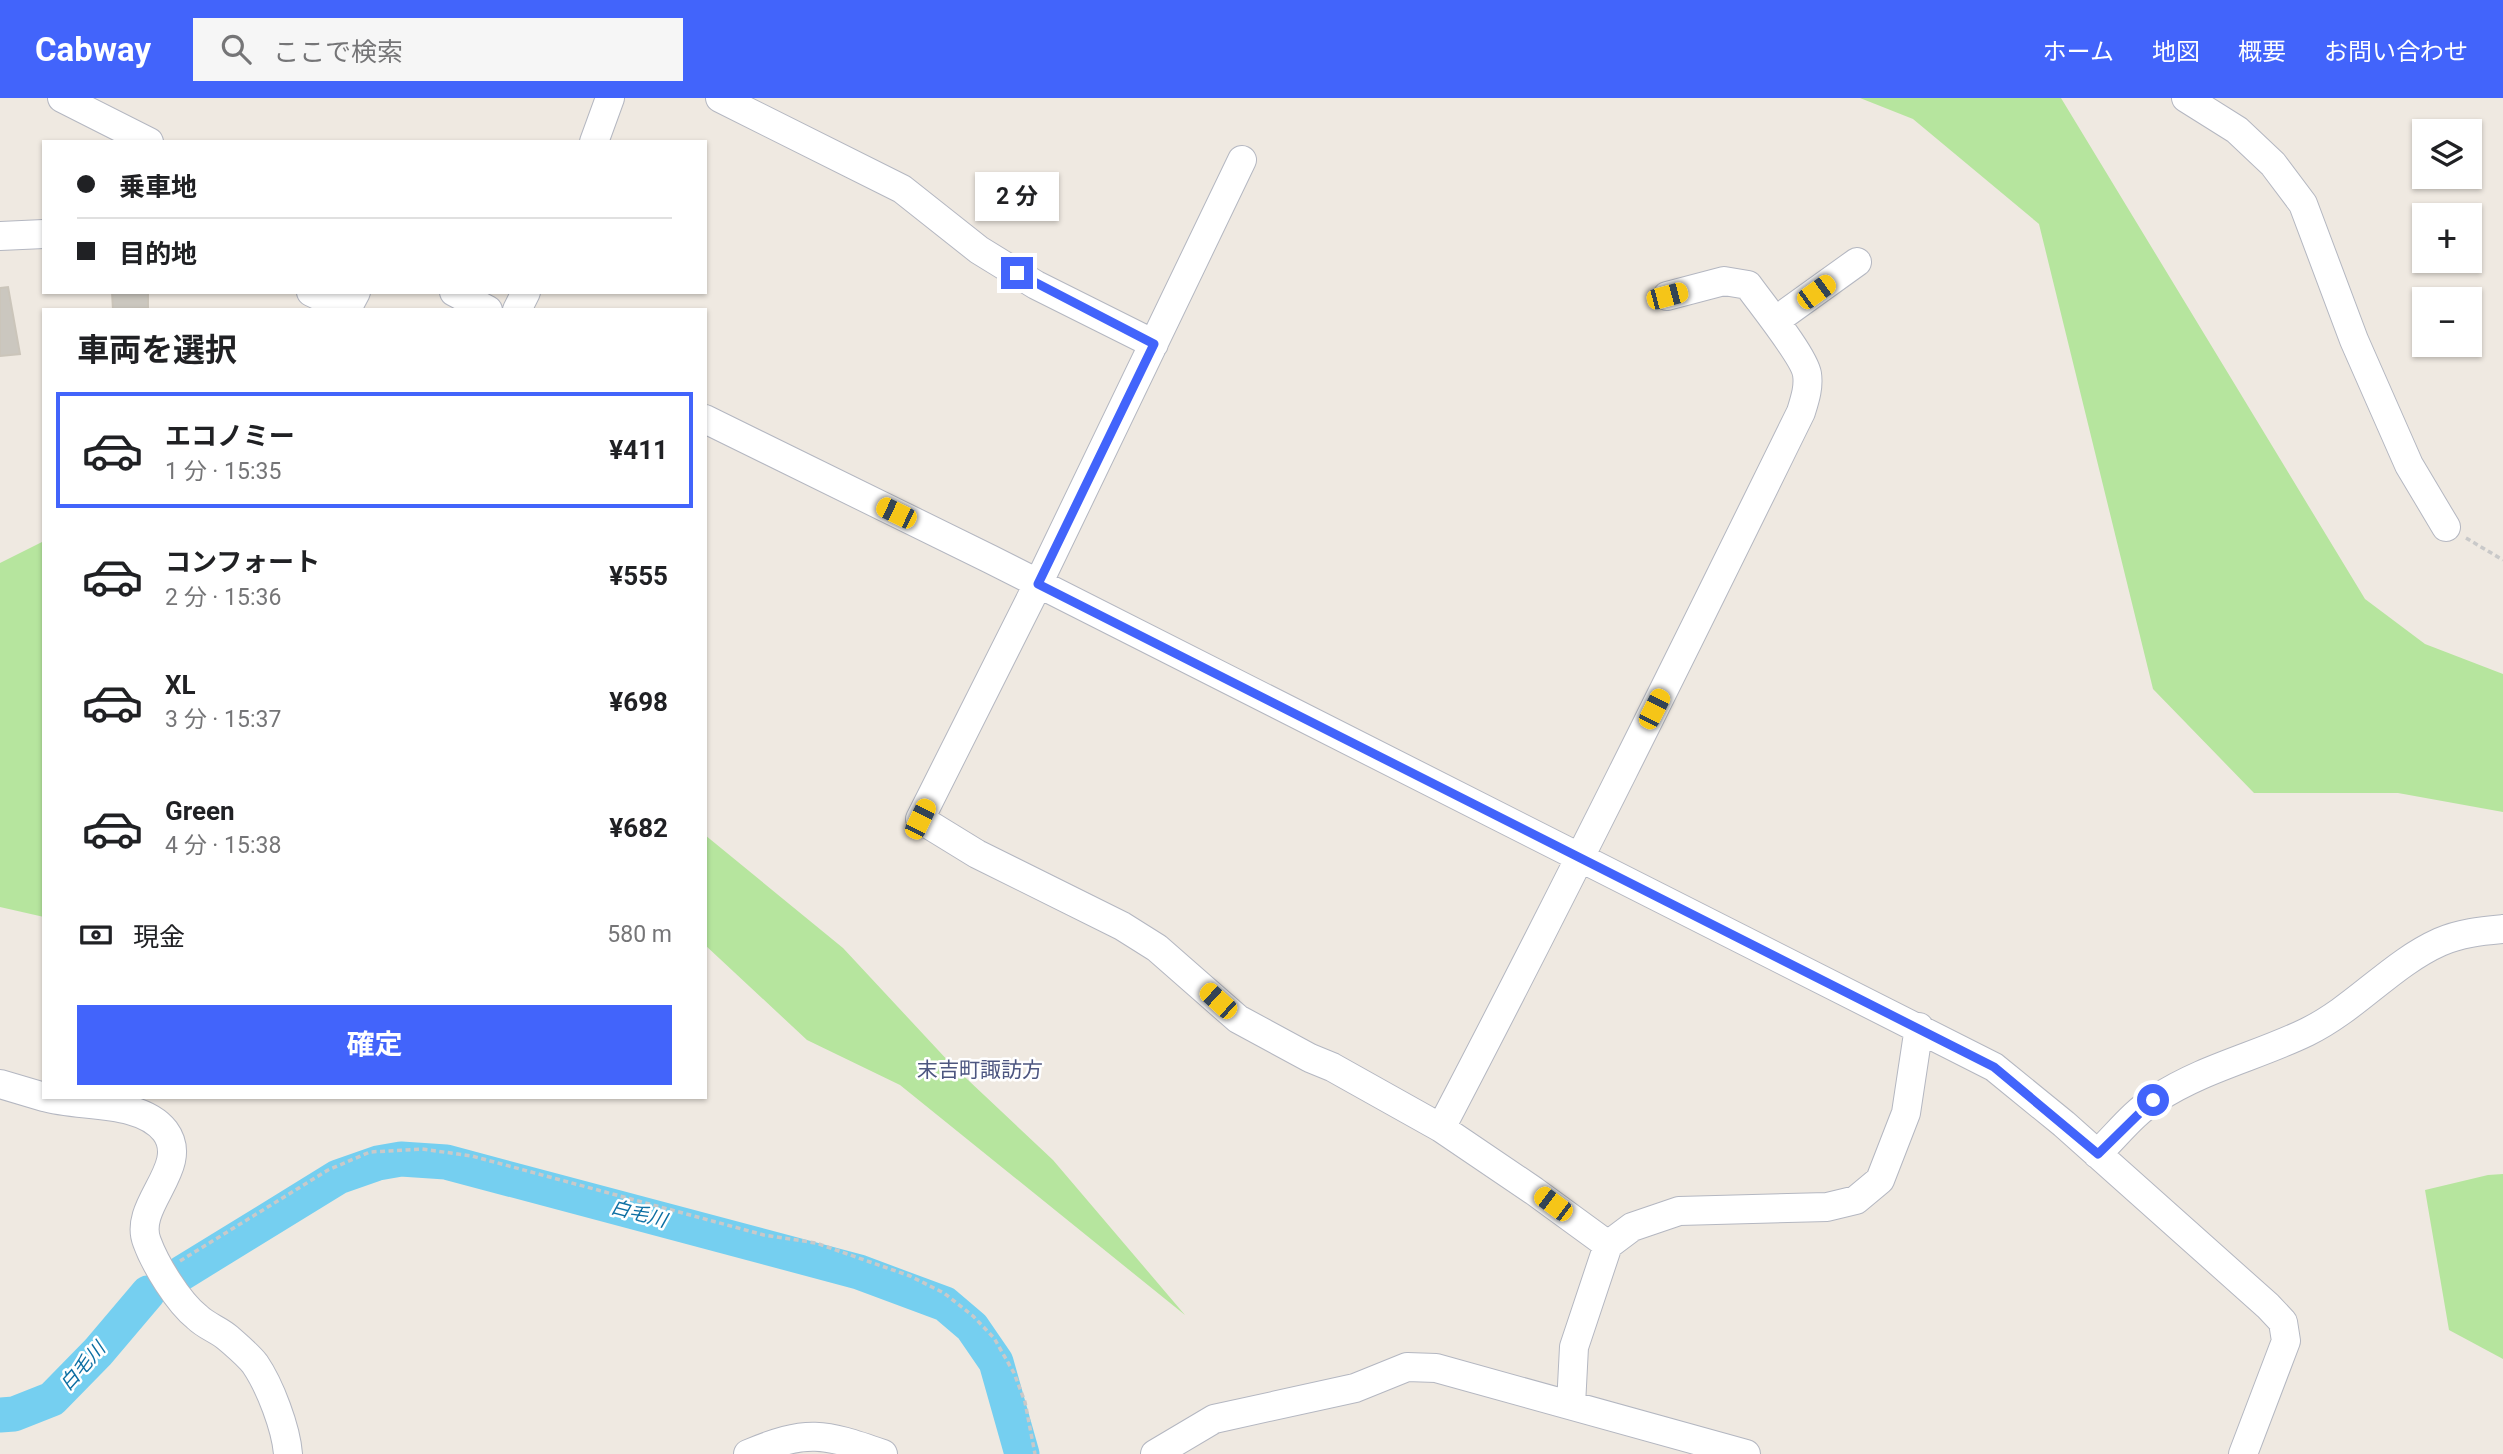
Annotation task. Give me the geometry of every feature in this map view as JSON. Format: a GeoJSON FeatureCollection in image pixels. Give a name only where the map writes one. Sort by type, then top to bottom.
{"type":"FeatureCollection","features":[{"type":"Feature","properties":{"kind":"street"},"geometry":{"type":"LineString","coordinates":[[62,98],[145,140]]}},
{"type":"Feature","properties":{"kind":"street"},"geometry":{"type":"LineString","coordinates":[[595,140],[610,98]]}},
{"type":"Feature","properties":{"kind":"street"},"geometry":{"type":"LineString","coordinates":[[720,98],[902,189],[990,257],[1036,285],[1154,344]]}},
{"type":"Feature","properties":{"kind":"street"},"geometry":{"type":"LineString","coordinates":[[2186,98],[2236,130],[2273,164],[2303,204],[2354,340],[2409,465],[2446,527]]}},
{"type":"Feature","properties":{"kind":"street"},"geometry":{"type":"LineString","coordinates":[[1242,160],[1038,584],[920,819],[977,854],[1122,926],[1157,948],[1238,1019],[1332,1067],[1441,1128],[1608,1245]]}},
{"type":"Feature","properties":{"kind":"street"},"geometry":{"type":"LineString","coordinates":[[0,236],[42,234]]}},
{"type":"Feature","properties":{"kind":"street"},"geometry":{"type":"LineString","coordinates":[[1775,321],[1857,262]]}},
{"type":"Feature","properties":{"kind":"street"},"geometry":{"type":"LineString","coordinates":[[1441,1128],[1580,858],[1801,412],[1808,388],[1807,370],[1748,285],[1724,281],[1667,296]]}},
{"type":"Feature","properties":{"kind":"street"},"geometry":{"type":"LineString","coordinates":[[314,294],[345,308]]}},
{"type":"Feature","properties":{"kind":"street"},"geometry":{"type":"LineString","coordinates":[[458,294],[484,308]]}},
{"type":"Feature","properties":{"kind":"street"},"geometry":{"type":"LineString","coordinates":[[707,420],[1038,584],[1994,1067],[2098,1154],[2283,1322],[2286,1341],[2244,1454]]}},
{"type":"Feature","properties":{"kind":"street"},"geometry":{"type":"LineString","coordinates":[[2098,1154],[2153,1100],[2190,1079],[2308,1032],[2340,1013],[2415,956],[2442,941],[2503,929]]}},
{"type":"Feature","properties":{"kind":"street"},"geometry":{"type":"LineString","coordinates":[[1570,1405],[1574,1347],[1608,1245],[1632,1227],[1679,1211],[1827,1207],[1856,1200],[1880,1180],[1906,1113],[1919,1027]]}},
{"type":"Feature","properties":{"kind":"street"},"geometry":{"type":"LineString","coordinates":[[0,1084],[42,1096]]}},
{"type":"Feature","properties":{"kind":"street"},"geometry":{"type":"LineString","coordinates":[[50,1099],[62,1103],[114,1107],[150,1118],[166,1132],[172,1151],[167,1172],[146,1217],[145,1239],[161,1272],[196,1317],[226,1336],[255,1364],[272,1400],[287,1441],[288,1454]]}},
{"type":"Feature","properties":{"kind":"street"},"geometry":{"type":"LineString","coordinates":[[1155,1454],[1214,1419],[1355,1388],[1407,1367],[1436,1368],[1746,1454]]}},
{"type":"Feature","properties":{"kind":"street"},"geometry":{"type":"LineString","coordinates":[[748,1454],[780,1440],[811,1435],[843,1440],[883,1454]]}},
{"type":"Feature","properties":{"kind":"path"},"geometry":{"type":"LineString","coordinates":[[2446,527],[2503,560]]}},
{"type":"Feature","properties":{"kind":"path"},"geometry":{"type":"LineString","coordinates":[[161,1272],[328,1170],[370,1152],[422,1150],[472,1156],[764,1235],[816,1242],[910,1276],[944,1293],[973,1316],[994,1338],[1014,1373],[1025,1402],[1035,1454]]}},
{"type":"Feature","properties":{"kind":"green space"},"geometry":{"type":"Polygon","coordinates":[[[1860,98],[2061,98],[2365,599],[2425,644],[2503,674],[2503,812],[2398,793],[2254,793],[2153,689],[2039,224],[1913,119],[1860,98]]]}},
{"type":"Feature","properties":{"kind":"green space"},"geometry":{"type":"Polygon","coordinates":[[[42,542],[42,917],[0,907],[0,563],[42,542]]]}},
{"type":"Feature","properties":{"kind":"green space"},"geometry":{"type":"Polygon","coordinates":[[[707,837],[843,948],[951,1064],[1053,1160],[1185,1315],[900,1085],[807,1040],[707,947],[707,837]]]}},
{"type":"Feature","properties":{"kind":"green space"},"geometry":{"type":"Polygon","coordinates":[[[2503,1174],[2503,1359],[2449,1330],[2425,1190],[2503,1174]]]}},
{"type":"Feature","properties":{"kind":"building"},"geometry":{"type":"Polygon","coordinates":[[[8,287],[20,354],[0,356],[0,288],[8,287]]]}},
{"type":"Feature","properties":{"kind":"building"},"geometry":{"type":"Polygon","coordinates":[[[112,294],[148,294],[148,308],[113,308],[112,294]]]}},
{"type":"Feature","properties":{"kind":"waterway","name":"白毛川"},"geometry":{"type":"LineString","coordinates":[[182,1273],[338,1177],[378,1163],[401,1159],[446,1162],[859,1272],[945,1304],[972,1327],[996,1362],[1022,1454]]}},
{"type":"Feature","properties":{"kind":"waterway","name":"白毛川"},"geometry":{"type":"LineString","coordinates":[[0,1415],[14,1414],[52,1399],[98,1352],[148,1293]]}},
{"type":"Feature","properties":{"kind":"district","name":"末吉町諏訪方"},"geometry":{"type":"Point","coordinates":[980,1070]}},
{"type":"Feature","properties":{"kind":"route"},"geometry":{"type":"LineString","coordinates":[[1017,273],[1154,344],[1038,584],[1994,1067],[2098,1154],[2153,1100]]}}]}
